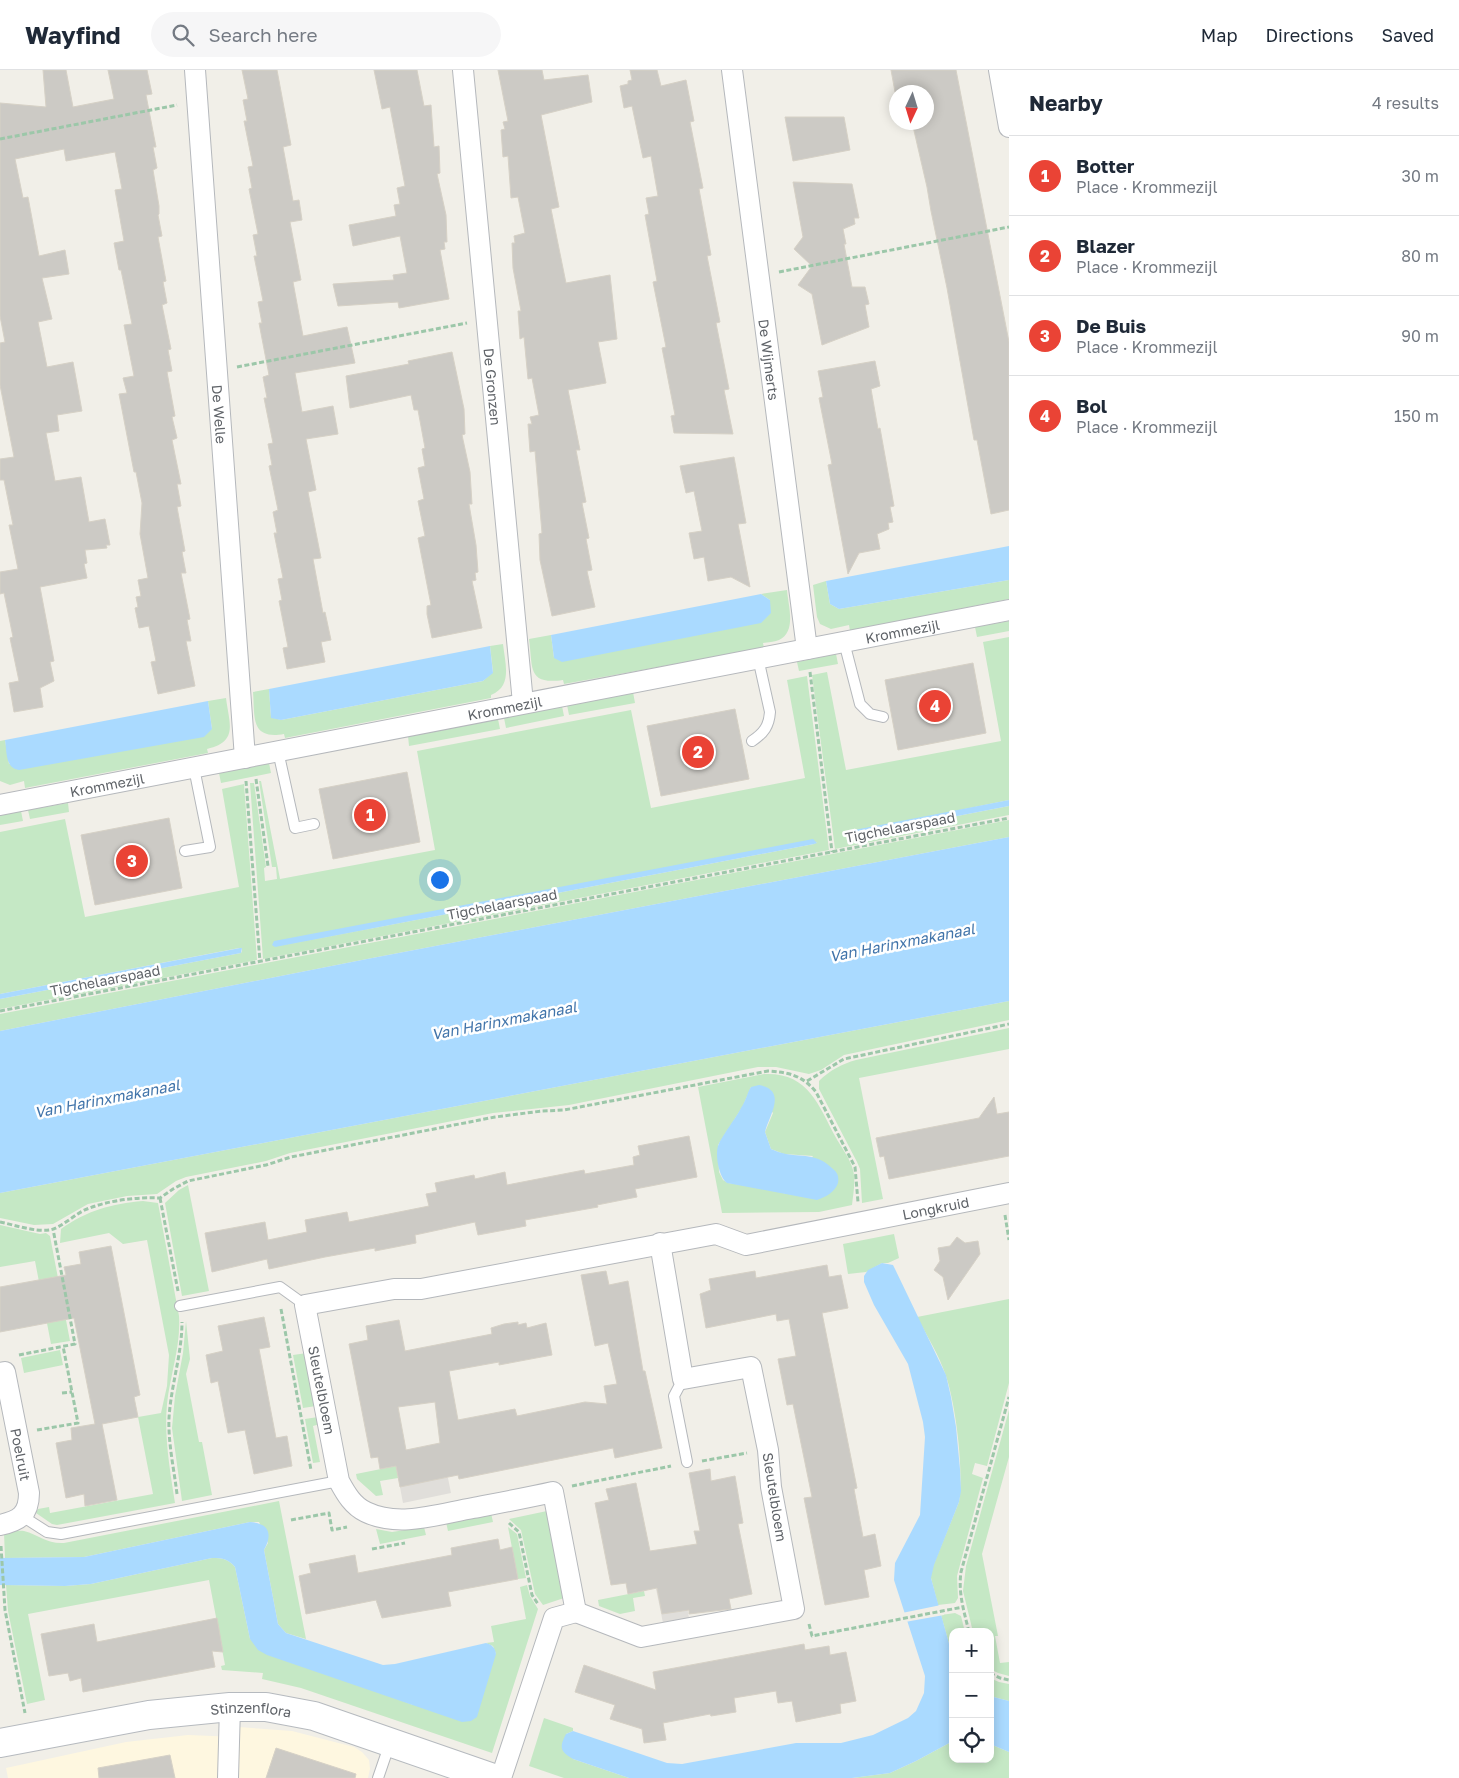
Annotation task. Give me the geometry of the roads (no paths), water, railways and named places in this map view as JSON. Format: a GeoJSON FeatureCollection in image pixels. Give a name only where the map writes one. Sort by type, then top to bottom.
{"type":"FeatureCollection","features":[{"type":"Feature","properties":{"kind":"street","name":"De Welle"},"geometry":{"type":"LineString","coordinates":[[195,70],[245,758]]}},
{"type":"Feature","properties":{"kind":"street","name":"De Gronzen"},"geometry":{"type":"LineString","coordinates":[[463,70],[523,703]]}},
{"type":"Feature","properties":{"kind":"street","name":"De Wijmerts"},"geometry":{"type":"LineString","coordinates":[[732,70],[807,649]]}},
{"type":"Feature","properties":{"kind":"street"},"geometry":{"type":"LineString","coordinates":[[999,70],[1009,127]]}},
{"type":"Feature","properties":{"kind":"street","name":"Krommezijl"},"geometry":{"type":"LineString","coordinates":[[0,805],[1009,610]]}},
{"type":"Feature","properties":{"kind":"street","name":"Longkruid"},"geometry":{"type":"LineString","coordinates":[[660,1243],[716,1234],[746,1245],[1009,1193]]}},
{"type":"Feature","properties":{"kind":"street"},"geometry":{"type":"LineString","coordinates":[[305,1305],[394,1289],[421,1289],[660,1243],[683,1379]]}},
{"type":"Feature","properties":{"kind":"street","name":"Sleutelbloem"},"geometry":{"type":"LineString","coordinates":[[305,1305],[340,1481],[346,1495],[352,1502],[365,1512],[382,1518],[415,1519],[553,1492],[576,1612],[641,1637],[794,1609],[771,1487],[768,1450],[751,1367],[683,1379]]}},
{"type":"Feature","properties":{"kind":"street","name":"Poelruit"},"geometry":{"type":"LineString","coordinates":[[2,1372],[29,1493],[27,1509],[22,1516]]}},
{"type":"Feature","properties":{"kind":"street"},"geometry":{"type":"LineString","coordinates":[[0,1525],[13,1522],[22,1516]]}},
{"type":"Feature","properties":{"kind":"street"},"geometry":{"type":"LineString","coordinates":[[501,1778],[554,1618],[576,1612]]}},
{"type":"Feature","properties":{"kind":"street"},"geometry":{"type":"LineString","coordinates":[[228,1778],[230,1707]]}},
{"type":"Feature","properties":{"kind":"street","name":"Stinzenflora"},"geometry":{"type":"LineString","coordinates":[[0,1743],[149,1715],[230,1707],[266,1707],[314,1716],[493,1778]]}},
{"type":"Feature","properties":{"kind":"lane"},"geometry":{"type":"LineString","coordinates":[[844,642],[860,704],[870,714],[883,717]]}},
{"type":"Feature","properties":{"kind":"lane"},"geometry":{"type":"LineString","coordinates":[[752,740],[760,736],[766,729],[770,712],[758,658]]}},
{"type":"Feature","properties":{"kind":"lane"},"geometry":{"type":"LineString","coordinates":[[278,751],[295,828],[314,824]]}},
{"type":"Feature","properties":{"kind":"lane"},"geometry":{"type":"LineString","coordinates":[[185,852],[210,847],[194,768]]}},
{"type":"Feature","properties":{"kind":"lane"},"geometry":{"type":"LineString","coordinates":[[180,1306],[280,1287],[305,1305]]}},
{"type":"Feature","properties":{"kind":"lane"},"geometry":{"type":"LineString","coordinates":[[683,1379],[674,1396],[687,1462]]}},
{"type":"Feature","properties":{"kind":"lane"},"geometry":{"type":"LineString","coordinates":[[22,1516],[47,1532],[61,1534],[340,1481]]}},
{"type":"Feature","properties":{"kind":"lane"},"geometry":{"type":"LineString","coordinates":[[378,1778],[390,1742]]}},
{"type":"Feature","properties":{"kind":"water"},"geometry":{"type":"Polygon","coordinates":[[[1009,546],[1009,580],[839,609],[830,604],[826,581],[1009,546]]]}},
{"type":"Feature","properties":{"kind":"water"},"geometry":{"type":"Polygon","coordinates":[[[761,594],[770,600],[771,613],[761,623],[562,662],[554,658],[551,635],[761,594]]]}},
{"type":"Feature","properties":{"kind":"water"},"geometry":{"type":"Polygon","coordinates":[[[490,646],[493,673],[483,681],[281,720],[271,718],[269,689],[490,646]]]}},
{"type":"Feature","properties":{"kind":"water"},"geometry":{"type":"Polygon","coordinates":[[[208,701],[212,729],[204,737],[19,770],[14,769],[9,763],[5,740],[208,701]]]}},
{"type":"Feature","properties":{"kind":"water"},"geometry":{"type":"Polygon","coordinates":[[[1009,800],[1009,806],[847,836],[849,831],[1009,800]]]}},
{"type":"Feature","properties":{"kind":"water","name":"Van Harinxmakanaal"},"geometry":{"type":"Polygon","coordinates":[[[1009,837],[1009,1001],[0,1193],[0,1031],[1009,837]]]}},
{"type":"Feature","properties":{"kind":"water"},"geometry":{"type":"Polygon","coordinates":[[[813,839],[817,843],[275,947],[272,945],[274,941],[813,839]]]}},
{"type":"Feature","properties":{"kind":"water"},"geometry":{"type":"Polygon","coordinates":[[[242,948],[241,953],[0,999],[0,994],[242,948]]]}},
{"type":"Feature","properties":{"kind":"water"},"geometry":{"type":"Polygon","coordinates":[[[759,1085],[773,1092],[775,1098],[773,1111],[765,1132],[771,1149],[786,1154],[817,1158],[827,1164],[838,1175],[838,1183],[835,1189],[827,1196],[817,1200],[727,1183],[724,1180],[718,1166],[718,1146],[743,1105],[751,1087],[759,1085]]]}},
{"type":"Feature","properties":{"kind":"water"},"geometry":{"type":"Polygon","coordinates":[[[882,1263],[893,1265],[946,1375],[951,1397],[956,1427],[961,1491],[959,1502],[934,1565],[931,1578],[949,1643],[949,1743],[890,1773],[852,1778],[629,1778],[573,1759],[563,1751],[562,1742],[566,1734],[573,1731],[667,1763],[682,1764],[796,1743],[841,1743],[873,1735],[908,1718],[916,1711],[924,1693],[925,1676],[894,1580],[895,1563],[920,1515],[925,1437],[908,1364],[874,1305],[864,1282],[864,1276],[868,1270],[882,1263]]]}},
{"type":"Feature","properties":{"kind":"water"},"geometry":{"type":"Polygon","coordinates":[[[250,1522],[261,1525],[268,1530],[267,1544],[264,1550],[278,1624],[286,1633],[383,1665],[395,1664],[486,1643],[493,1647],[496,1654],[477,1717],[471,1721],[462,1722],[267,1655],[258,1650],[250,1639],[235,1567],[230,1562],[222,1559],[212,1558],[91,1584],[65,1586],[0,1585],[0,1558],[84,1557],[250,1522]]]}},
{"type":"Feature","properties":{"kind":"water"},"geometry":{"type":"Polygon","coordinates":[[[994,1697],[1009,1701],[1009,1752],[994,1746],[994,1697]]]}},
{"type":"Feature","properties":{"kind":"place","name":"Bol"},"geometry":{"type":"Point","coordinates":[935,706]}},
{"type":"Feature","properties":{"kind":"place","name":"Blazer"},"geometry":{"type":"Point","coordinates":[698,752]}},
{"type":"Feature","properties":{"kind":"place","name":"Botter"},"geometry":{"type":"Point","coordinates":[370,815]}},
{"type":"Feature","properties":{"kind":"place","name":"De Buis"},"geometry":{"type":"Point","coordinates":[132,861]}}]}
